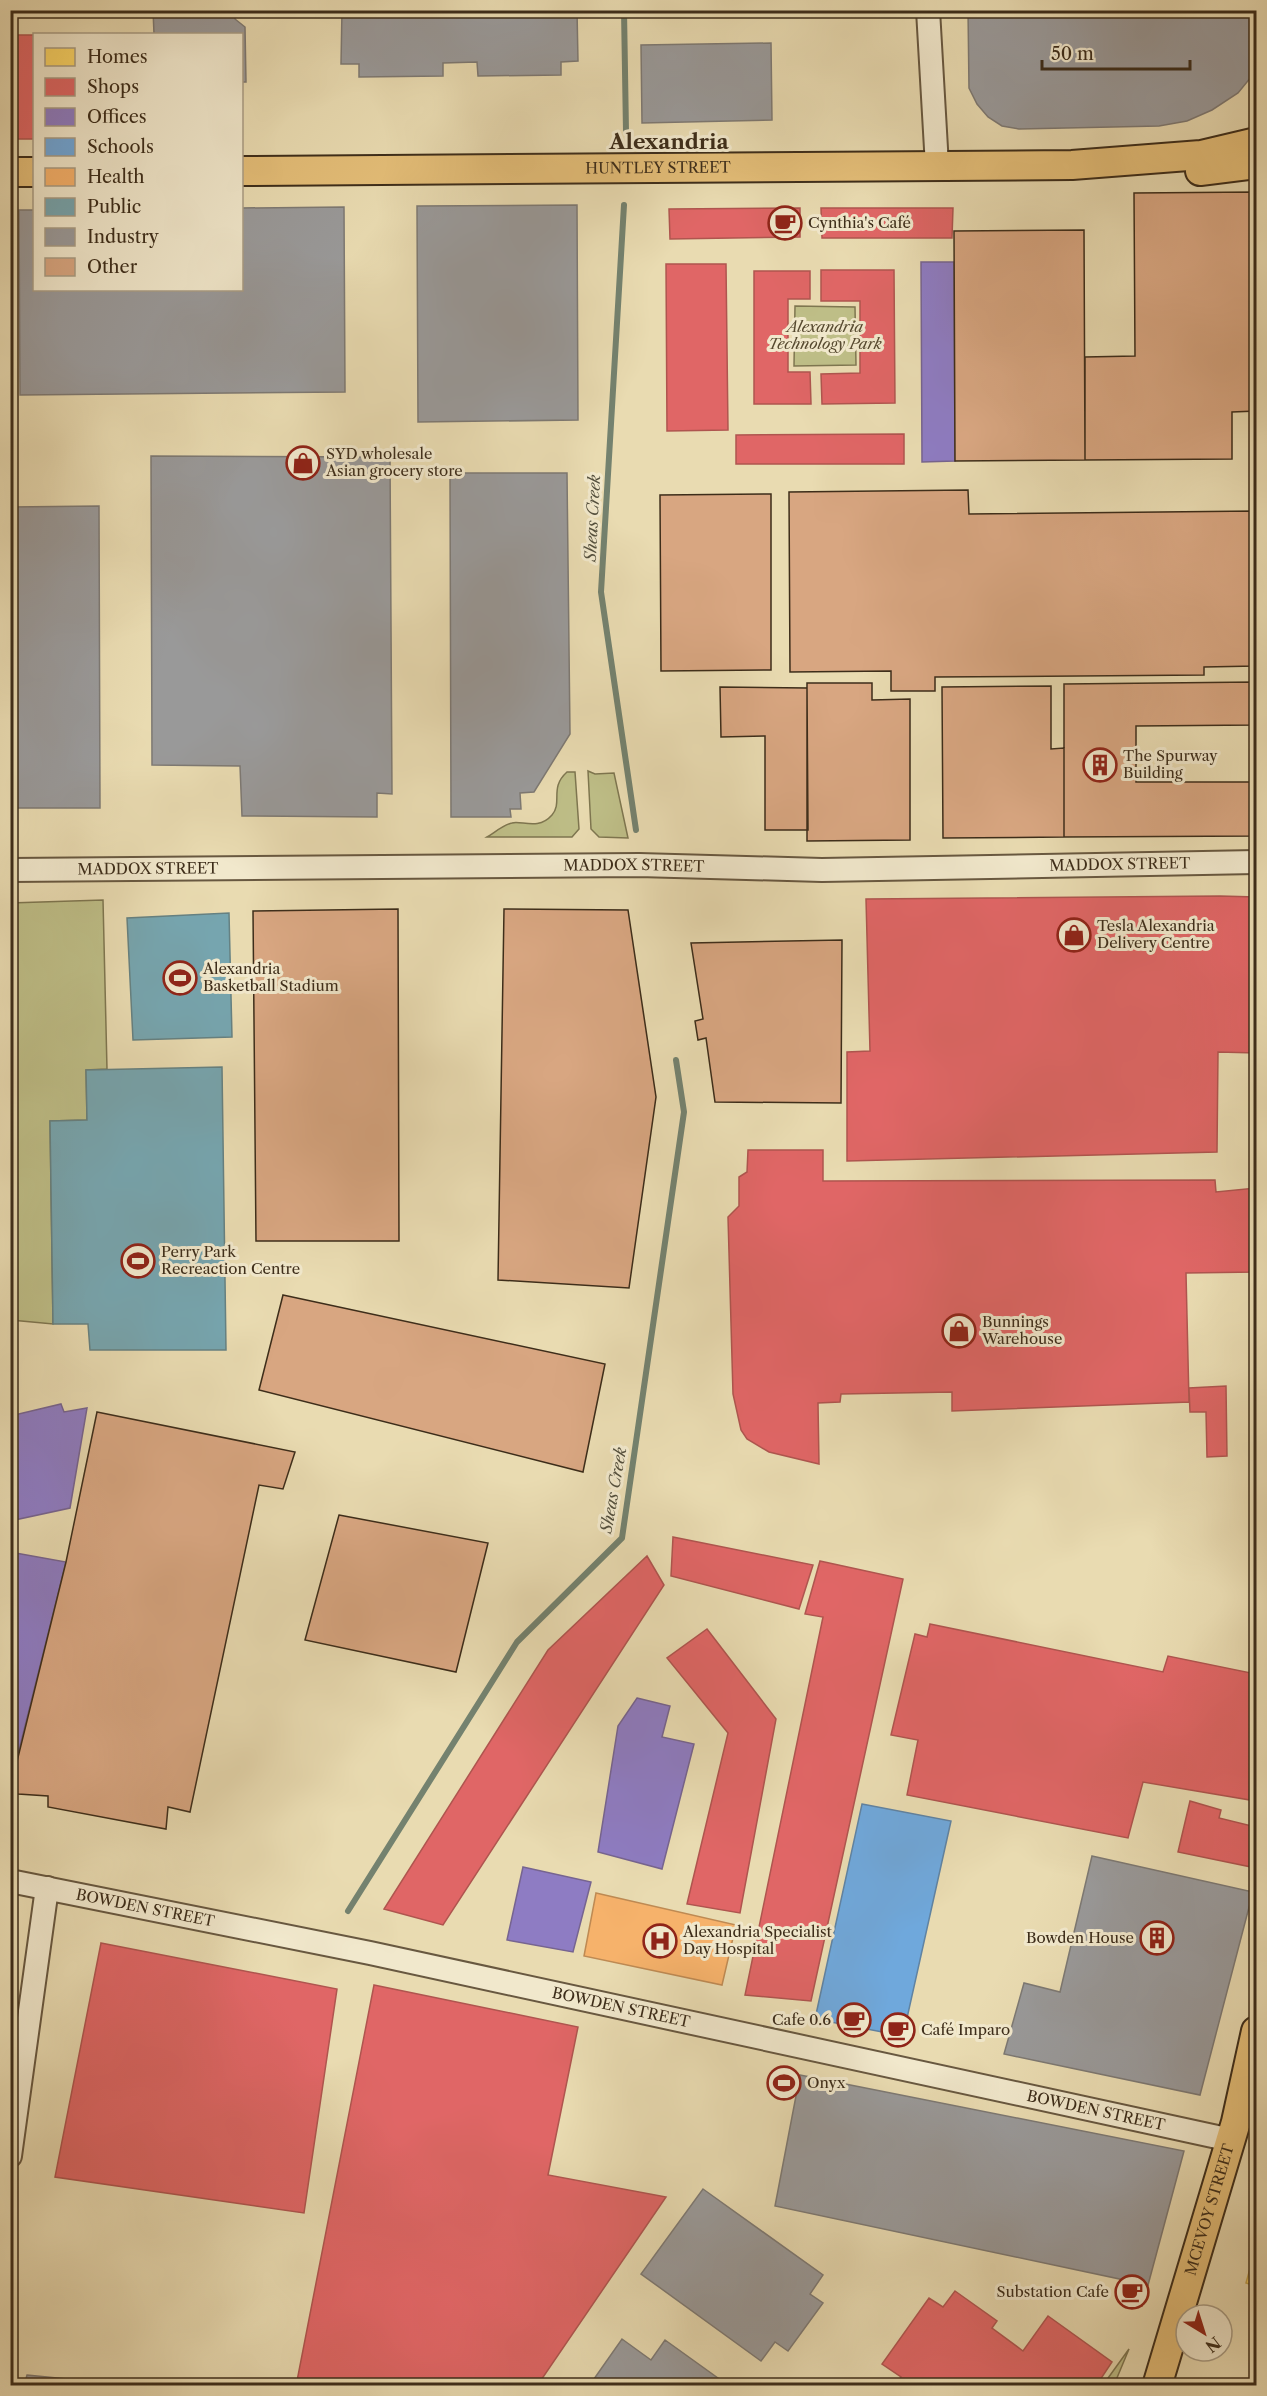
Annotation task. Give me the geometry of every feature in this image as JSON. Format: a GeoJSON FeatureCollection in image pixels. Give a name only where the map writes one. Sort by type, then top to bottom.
{"type":"FeatureCollection","features":[{"type":"Feature","properties":{"kind":"main road","name":"HUNTLEY STREET"},"geometry":{"type":"LineString","coordinates":[[1072,165],[1201,155],[1257,142]]}},
{"type":"Feature","properties":{"kind":"main road","name":"HUNTLEY STREET"},"geometry":{"type":"LineString","coordinates":[[243,171],[1072,165],[1215,171],[1257,164]]}},
{"type":"Feature","properties":{"kind":"main road"},"geometry":{"type":"LineString","coordinates":[[10,172],[33,172]]}},
{"type":"Feature","properties":{"kind":"main road","name":"MCEVOY STREET"},"geometry":{"type":"LineString","coordinates":[[1157,2385],[1231,2140],[1257,2031]]}},
{"type":"Feature","properties":{"kind":"street"},"geometry":{"type":"LineString","coordinates":[[928,10],[937,166]]}},
{"type":"Feature","properties":{"kind":"street","name":"MADDOX STREET"},"geometry":{"type":"LineString","coordinates":[[10,870],[639,865],[822,870],[1257,862]]}},
{"type":"Feature","properties":{"kind":"street","name":"BOWDEN STREET"},"geometry":{"type":"LineString","coordinates":[[10,1881],[370,1953],[1231,2140]]}},
{"type":"Feature","properties":{"kind":"street"},"geometry":{"type":"LineString","coordinates":[[10,2156],[47,1888]]}},
{"type":"Feature","properties":{"kind":"green space","name":"Alexandria Technology Park"},"geometry":{"type":"Polygon","coordinates":[[[795,306],[855,307],[856,365],[794,366],[795,306]]]}},
{"type":"Feature","properties":{"kind":"green space"},"geometry":{"type":"Polygon","coordinates":[[[588,771],[595,774],[614,773],[628,838],[599,837],[591,829],[588,771]]]}},
{"type":"Feature","properties":{"kind":"green space"},"geometry":{"type":"Polygon","coordinates":[[[567,772],[575,772],[579,829],[572,837],[487,837],[512,823],[536,824],[547,820],[555,810],[557,789],[567,772]]]}},
{"type":"Feature","properties":{"kind":"green space"},"geometry":{"type":"Polygon","coordinates":[[[103,900],[107,1069],[86,1070],[87,1120],[50,1121],[53,1324],[11,1320],[10,903],[103,900]]]}},
{"type":"Feature","properties":{"kind":"green space"},"geometry":{"type":"Polygon","coordinates":[[[1129,2349],[1114,2385],[1103,2385],[1129,2349]]]}},
{"type":"Feature","properties":{"kind":"building: Homes"},"geometry":{"type":"Polygon","coordinates":[[[1256,2247],[1256,2286],[1246,2283],[1256,2247]]]}},
{"type":"Feature","properties":{"kind":"building: Shops"},"geometry":{"type":"Polygon","coordinates":[[[10,35],[33,35],[33,139],[10,139],[10,35]]]}},
{"type":"Feature","properties":{"kind":"building: Shops"},"geometry":{"type":"Polygon","coordinates":[[[800,208],[800,237],[670,239],[669,209],[800,208]]]}},
{"type":"Feature","properties":{"kind":"building: Shops"},"geometry":{"type":"Polygon","coordinates":[[[821,208],[953,208],[952,238],[822,238],[821,208]]]}},
{"type":"Feature","properties":{"kind":"building: Shops"},"geometry":{"type":"Polygon","coordinates":[[[666,264],[726,264],[728,430],[667,431],[666,264]]]}},
{"type":"Feature","properties":{"kind":"building: Shops"},"geometry":{"type":"Polygon","coordinates":[[[821,270],[894,270],[895,403],[822,404],[821,374],[860,373],[860,301],[821,301],[821,270]]]}},
{"type":"Feature","properties":{"kind":"building: Shops"},"geometry":{"type":"Polygon","coordinates":[[[754,271],[810,271],[810,299],[788,299],[788,372],[810,372],[811,404],[754,404],[754,271]]]}},
{"type":"Feature","properties":{"kind":"building: Shops"},"geometry":{"type":"Polygon","coordinates":[[[904,434],[904,464],[736,464],[736,435],[904,434]]]}},
{"type":"Feature","properties":{"kind":"building: Shops"},"geometry":{"type":"Polygon","coordinates":[[[1256,897],[1256,1053],[1218,1052],[1217,1152],[847,1161],[847,1052],[870,1051],[866,899],[1256,897]]]}},
{"type":"Feature","properties":{"kind":"building: Shops","name":"Bunnings Warehouse"},"geometry":{"type":"Polygon","coordinates":[[[748,1150],[823,1150],[823,1181],[1215,1180],[1216,1192],[1256,1188],[1256,1272],[1186,1273],[1189,1402],[952,1411],[952,1392],[841,1394],[840,1402],[818,1403],[819,1464],[769,1452],[747,1439],[741,1430],[733,1394],[728,1217],[739,1206],[739,1177],[747,1172],[748,1150]]]}},
{"type":"Feature","properties":{"kind":"building: Shops"},"geometry":{"type":"Polygon","coordinates":[[[1226,1386],[1227,1456],[1207,1457],[1206,1412],[1190,1412],[1189,1388],[1226,1386]]]}},
{"type":"Feature","properties":{"kind":"building: Shops"},"geometry":{"type":"Polygon","coordinates":[[[673,1537],[813,1565],[799,1609],[671,1576],[673,1537]]]}},
{"type":"Feature","properties":{"kind":"building: Shops"},"geometry":{"type":"Polygon","coordinates":[[[647,1556],[664,1585],[443,1925],[384,1909],[548,1650],[647,1556]]]}},
{"type":"Feature","properties":{"kind":"building: Shops"},"geometry":{"type":"Polygon","coordinates":[[[820,1561],[903,1579],[811,2001],[745,1995],[823,1617],[805,1614],[820,1561]]]}},
{"type":"Feature","properties":{"kind":"building: Shops"},"geometry":{"type":"Polygon","coordinates":[[[930,1624],[1163,1672],[1168,1656],[1256,1674],[1256,1731],[1250,1755],[1256,1756],[1256,1801],[1143,1782],[1128,1838],[907,1795],[918,1740],[891,1735],[915,1634],[927,1637],[930,1624]]]}},
{"type":"Feature","properties":{"kind":"building: Shops"},"geometry":{"type":"Polygon","coordinates":[[[707,1629],[776,1719],[740,1913],[687,1904],[728,1733],[667,1658],[707,1629]]]}},
{"type":"Feature","properties":{"kind":"building: Shops"},"geometry":{"type":"Polygon","coordinates":[[[1190,1801],[1221,1810],[1219,1818],[1256,1827],[1256,1868],[1178,1852],[1190,1801]]]}},
{"type":"Feature","properties":{"kind":"building: Shops"},"geometry":{"type":"Polygon","coordinates":[[[101,1943],[337,1989],[304,2213],[55,2177],[101,1943]]]}},
{"type":"Feature","properties":{"kind":"building: Shops"},"geometry":{"type":"Polygon","coordinates":[[[374,1985],[578,2027],[548,2175],[666,2197],[537,2386],[296,2386],[374,1985]]]}},
{"type":"Feature","properties":{"kind":"building: Shops","name":"Substation Cafe"},"geometry":{"type":"Polygon","coordinates":[[[1122,2278],[1148,2285],[1142,2306],[1117,2299],[1122,2278]]]}},
{"type":"Feature","properties":{"kind":"building: Shops"},"geometry":{"type":"Polygon","coordinates":[[[955,2291],[997,2321],[992,2328],[1023,2351],[1048,2316],[1112,2362],[1096,2386],[895,2386],[901,2377],[882,2364],[929,2298],[943,2307],[955,2291]]]}},
{"type":"Feature","properties":{"kind":"building: Offices"},"geometry":{"type":"Polygon","coordinates":[[[921,262],[954,262],[955,461],[922,462],[921,262]]]}},
{"type":"Feature","properties":{"kind":"building: Offices"},"geometry":{"type":"Polygon","coordinates":[[[61,1404],[64,1412],[87,1408],[70,1508],[10,1521],[10,1416],[61,1404]]]}},
{"type":"Feature","properties":{"kind":"building: Offices"},"geometry":{"type":"Polygon","coordinates":[[[10,1552],[66,1562],[10,1786],[10,1552]]]}},
{"type":"Feature","properties":{"kind":"building: Offices"},"geometry":{"type":"Polygon","coordinates":[[[637,1698],[670,1706],[662,1737],[694,1744],[662,1869],[598,1852],[618,1726],[637,1698]]]}},
{"type":"Feature","properties":{"kind":"building: Offices"},"geometry":{"type":"Polygon","coordinates":[[[523,1867],[591,1882],[573,1952],[507,1940],[523,1867]]]}},
{"type":"Feature","properties":{"kind":"building: Schools"},"geometry":{"type":"Polygon","coordinates":[[[862,1804],[951,1821],[903,2036],[815,2019],[862,1804]]]}},
{"type":"Feature","properties":{"kind":"building: Health","name":"Alexandria Specialist Day Hospital"},"geometry":{"type":"Polygon","coordinates":[[[596,1893],[736,1925],[722,1985],[584,1956],[596,1893]]]}},
{"type":"Feature","properties":{"kind":"building: Public","name":"Alexandria Basketball Stadium"},"geometry":{"type":"Polygon","coordinates":[[[229,913],[232,1037],[133,1040],[127,918],[229,913]]]}},
{"type":"Feature","properties":{"kind":"building: Public","name":"Perry Park Recreaction Centre"},"geometry":{"type":"Polygon","coordinates":[[[222,1067],[226,1350],[90,1350],[88,1324],[53,1324],[50,1121],[87,1120],[86,1070],[222,1067]]]}},
{"type":"Feature","properties":{"kind":"building: Industry"},"geometry":{"type":"Polygon","coordinates":[[[153,10],[235,10],[235,19],[245,27],[246,82],[243,82],[243,33],[154,33],[153,10]]]}},
{"type":"Feature","properties":{"kind":"building: Industry"},"geometry":{"type":"Polygon","coordinates":[[[342,10],[577,10],[578,61],[561,62],[561,75],[478,76],[477,62],[443,63],[443,76],[359,77],[359,64],[341,64],[342,10]]]}},
{"type":"Feature","properties":{"kind":"building: Industry"},"geometry":{"type":"Polygon","coordinates":[[[968,10],[1256,10],[1256,71],[1238,93],[1212,110],[1187,121],[1159,126],[1019,129],[1002,126],[988,117],[977,104],[969,88],[968,10]]]}},
{"type":"Feature","properties":{"kind":"building: Industry"},"geometry":{"type":"Polygon","coordinates":[[[771,43],[772,120],[642,123],[641,45],[771,43]]]}},
{"type":"Feature","properties":{"kind":"building: Industry"},"geometry":{"type":"Polygon","coordinates":[[[577,205],[578,420],[418,422],[417,206],[577,205]]]}},
{"type":"Feature","properties":{"kind":"building: Industry"},"geometry":{"type":"Polygon","coordinates":[[[344,207],[345,392],[20,395],[19,210],[33,210],[33,291],[243,291],[243,208],[344,207]]]}},
{"type":"Feature","properties":{"kind":"building: Industry"},"geometry":{"type":"Polygon","coordinates":[[[151,456],[390,457],[392,794],[377,793],[377,817],[242,816],[240,766],[152,765],[151,456]]]}},
{"type":"Feature","properties":{"kind":"building: Industry"},"geometry":{"type":"Polygon","coordinates":[[[450,473],[567,473],[570,734],[534,792],[520,793],[521,809],[510,809],[511,817],[451,817],[450,473]]]}},
{"type":"Feature","properties":{"kind":"building: Industry"},"geometry":{"type":"Polygon","coordinates":[[[99,506],[100,808],[10,808],[10,507],[99,506]]]}},
{"type":"Feature","properties":{"kind":"building: Industry","name":"Bowden House"},"geometry":{"type":"Polygon","coordinates":[[[1092,1856],[1253,1892],[1200,2095],[1004,2054],[1024,1983],[1060,1992],[1092,1856]]]}},
{"type":"Feature","properties":{"kind":"building: Industry"},"geometry":{"type":"Polygon","coordinates":[[[800,2075],[1184,2151],[1148,2285],[775,2206],[800,2075]]]}},
{"type":"Feature","properties":{"kind":"building: Industry"},"geometry":{"type":"Polygon","coordinates":[[[703,2189],[823,2275],[810,2294],[823,2303],[788,2351],[775,2342],[761,2361],[641,2274],[703,2189]]]}},
{"type":"Feature","properties":{"kind":"building: Industry"},"geometry":{"type":"Polygon","coordinates":[[[622,2339],[651,2360],[665,2340],[729,2386],[589,2386],[622,2339]]]}},
{"type":"Feature","properties":{"kind":"building: Industry"},"geometry":{"type":"Polygon","coordinates":[[[27,2375],[138,2386],[24,2386],[27,2375]]]}},
{"type":"Feature","properties":{"kind":"building: Other"},"geometry":{"type":"Polygon","coordinates":[[[1256,192],[1256,411],[1232,412],[1232,459],[1085,460],[1085,357],[1135,356],[1134,193],[1256,192]]]}},
{"type":"Feature","properties":{"kind":"building: Other"},"geometry":{"type":"Polygon","coordinates":[[[1084,230],[1085,460],[955,461],[954,231],[1084,230]]]}},
{"type":"Feature","properties":{"kind":"building: Other"},"geometry":{"type":"Polygon","coordinates":[[[968,490],[969,514],[1256,511],[1256,666],[1204,667],[1204,675],[935,677],[935,691],[891,691],[891,671],[790,672],[789,492],[968,490]]]}},
{"type":"Feature","properties":{"kind":"building: Other"},"geometry":{"type":"Polygon","coordinates":[[[771,494],[771,670],[661,671],[660,495],[771,494]]]}},
{"type":"Feature","properties":{"kind":"building: Other","name":"The Spurway Building"},"geometry":{"type":"Polygon","coordinates":[[[1256,682],[1256,725],[1136,726],[1136,782],[1256,782],[1256,836],[1064,837],[1064,684],[1256,682]]]}},
{"type":"Feature","properties":{"kind":"building: Other"},"geometry":{"type":"Polygon","coordinates":[[[807,683],[872,683],[872,700],[910,699],[910,840],[807,841],[807,683]]]}},
{"type":"Feature","properties":{"kind":"building: Other"},"geometry":{"type":"Polygon","coordinates":[[[1051,686],[1051,749],[1064,748],[1064,837],[943,838],[942,687],[1051,686]]]}},
{"type":"Feature","properties":{"kind":"building: Other"},"geometry":{"type":"Polygon","coordinates":[[[720,687],[807,688],[808,830],[765,830],[765,736],[721,737],[720,687]]]}},
{"type":"Feature","properties":{"kind":"building: Other"},"geometry":{"type":"Polygon","coordinates":[[[398,909],[399,1241],[256,1241],[253,911],[398,909]]]}},
{"type":"Feature","properties":{"kind":"building: Other"},"geometry":{"type":"Polygon","coordinates":[[[504,909],[628,910],[656,1097],[629,1288],[498,1280],[504,909]]]}},
{"type":"Feature","properties":{"kind":"building: Other"},"geometry":{"type":"Polygon","coordinates":[[[842,940],[841,1103],[715,1102],[706,1038],[698,1040],[695,1021],[703,1019],[691,943],[842,940]]]}},
{"type":"Feature","properties":{"kind":"building: Other"},"geometry":{"type":"Polygon","coordinates":[[[283,1295],[605,1364],[583,1472],[259,1390],[283,1295]]]}},
{"type":"Feature","properties":{"kind":"building: Other"},"geometry":{"type":"Polygon","coordinates":[[[97,1412],[295,1452],[283,1489],[259,1485],[190,1812],[168,1807],[166,1829],[48,1807],[48,1796],[18,1794],[10,1790],[66,1562],[97,1412]]]}},
{"type":"Feature","properties":{"kind":"building: Other"},"geometry":{"type":"Polygon","coordinates":[[[339,1515],[488,1543],[456,1672],[305,1640],[339,1515]]]}},
{"type":"Feature","properties":{"kind":"waterway","name":"Sheas Creek"},"geometry":{"type":"LineString","coordinates":[[624,10],[626,132]]}},
{"type":"Feature","properties":{"kind":"waterway","name":"Sheas Creek"},"geometry":{"type":"LineString","coordinates":[[624,205],[601,592],[636,830]]}},
{"type":"Feature","properties":{"kind":"waterway","name":"Sheas Creek"},"geometry":{"type":"LineString","coordinates":[[348,1911],[517,1642],[622,1538],[684,1112],[676,1060]]}},
{"type":"Feature","properties":{"kind":"place","name":"Cynthia's Café"},"geometry":{"type":"Point","coordinates":[785,223]}},
{"type":"Feature","properties":{"kind":"place","name":"SYD wholesale Asian grocery store"},"geometry":{"type":"Point","coordinates":[303,463]}},
{"type":"Feature","properties":{"kind":"place","name":"The Spurway Building"},"geometry":{"type":"Point","coordinates":[1100,765]}},
{"type":"Feature","properties":{"kind":"place","name":"Tesla Alexandria Delivery Centre"},"geometry":{"type":"Point","coordinates":[1074,935]}},
{"type":"Feature","properties":{"kind":"place","name":"Alexandria Basketball Stadium"},"geometry":{"type":"Point","coordinates":[180,978]}},
{"type":"Feature","properties":{"kind":"place","name":"Perry Park Recreaction Centre"},"geometry":{"type":"Point","coordinates":[138,1261]}},
{"type":"Feature","properties":{"kind":"place","name":"Bunnings Warehouse"},"geometry":{"type":"Point","coordinates":[959,1331]}},
{"type":"Feature","properties":{"kind":"place","name":"Bowden House"},"geometry":{"type":"Point","coordinates":[1157,1938]}},
{"type":"Feature","properties":{"kind":"place","name":"Alexandria Specialist Day Hospital"},"geometry":{"type":"Point","coordinates":[660,1941]}},
{"type":"Feature","properties":{"kind":"place","name":"Cafe 0.6"},"geometry":{"type":"Point","coordinates":[854,2020]}},
{"type":"Feature","properties":{"kind":"place","name":"Café Imparo"},"geometry":{"type":"Point","coordinates":[898,2030]}},
{"type":"Feature","properties":{"kind":"place","name":"Onyx"},"geometry":{"type":"Point","coordinates":[784,2083]}},
{"type":"Feature","properties":{"kind":"place","name":"Substation Cafe"},"geometry":{"type":"Point","coordinates":[1132,2292]}},
{"type":"Feature","properties":{"kind":"district","name":"Alexandria"},"geometry":{"type":"Point","coordinates":[669,142]}}]}
